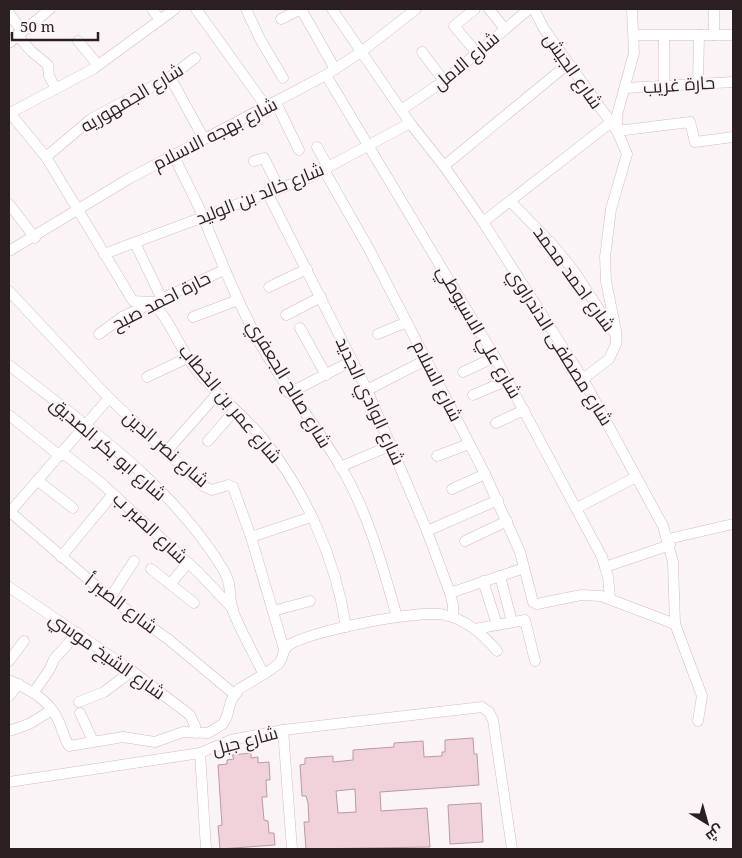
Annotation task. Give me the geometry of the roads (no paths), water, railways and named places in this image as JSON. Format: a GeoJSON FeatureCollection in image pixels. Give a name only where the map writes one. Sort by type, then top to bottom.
{"type":"FeatureCollection","features":[{"type":"Feature","properties":{"kind":"street"},"geometry":{"type":"LineString","coordinates":[[9,43],[50,9]]}},
{"type":"Feature","properties":{"kind":"street"},"geometry":{"type":"LineString","coordinates":[[152,9],[160,20]]}},
{"type":"Feature","properties":{"kind":"street"},"geometry":{"type":"LineString","coordinates":[[151,302],[133,301],[46,157],[9,112],[56,89],[98,65],[175,9]]}},
{"type":"Feature","properties":{"kind":"street"},"geometry":{"type":"LineString","coordinates":[[196,9],[271,105],[300,150]]}},
{"type":"Feature","properties":{"kind":"street"},"geometry":{"type":"LineString","coordinates":[[246,9],[260,39],[283,78]]}},
{"type":"Feature","properties":{"kind":"street"},"geometry":{"type":"LineString","coordinates":[[281,20],[301,9]]}},
{"type":"Feature","properties":{"kind":"street","name":"شارع علي الاسيوطي"},"geometry":{"type":"LineString","coordinates":[[301,9],[367,146],[495,357],[577,508],[605,567],[610,598]]}},
{"type":"Feature","properties":{"kind":"street","name":"شارع مصطفى الدندراوي"},"geometry":{"type":"LineString","coordinates":[[332,9],[410,123],[444,166],[482,222],[583,379],[636,477],[669,542],[675,579],[675,624],[702,696],[698,721]]}},
{"type":"Feature","properties":{"kind":"street","name":"شارع بهجه الاسلام"},"geometry":{"type":"LineString","coordinates":[[9,251],[34,238],[78,209],[173,154],[271,105],[330,72],[361,52],[416,9]]}},
{"type":"Feature","properties":{"kind":"street"},"geometry":{"type":"LineString","coordinates":[[475,9],[454,26],[477,53]]}},
{"type":"Feature","properties":{"kind":"street"},"geometry":{"type":"LineString","coordinates":[[488,9],[505,29]]}},
{"type":"Feature","properties":{"kind":"street","name":"شارع الامل"},"geometry":{"type":"LineString","coordinates":[[402,110],[444,81],[528,9]]}},
{"type":"Feature","properties":{"kind":"street","name":"شارع الجيش"},"geometry":{"type":"LineString","coordinates":[[534,9],[540,22],[568,64],[613,127],[627,154],[611,209],[605,257],[606,281],[617,337]]}},
{"type":"Feature","properties":{"kind":"street"},"geometry":{"type":"LineString","coordinates":[[613,127],[634,53],[635,35],[632,9]]}},
{"type":"Feature","properties":{"kind":"street"},"geometry":{"type":"LineString","coordinates":[[714,9],[714,35]]}},
{"type":"Feature","properties":{"kind":"street"},"geometry":{"type":"LineString","coordinates":[[9,13],[31,51],[48,65],[49,76],[56,89]]}},
{"type":"Feature","properties":{"kind":"street"},"geometry":{"type":"LineString","coordinates":[[635,35],[733,36]]}},
{"type":"Feature","properties":{"kind":"street"},"geometry":{"type":"LineString","coordinates":[[698,83],[699,35]]}},
{"type":"Feature","properties":{"kind":"street"},"geometry":{"type":"LineString","coordinates":[[664,36],[664,84]]}},
{"type":"Feature","properties":{"kind":"street"},"geometry":{"type":"LineString","coordinates":[[78,41],[98,65]]}},
{"type":"Feature","properties":{"kind":"street"},"geometry":{"type":"LineString","coordinates":[[422,52],[444,81]]}},
{"type":"Feature","properties":{"kind":"street","name":"شارع الجمهوريه"},"geometry":{"type":"LineString","coordinates":[[46,157],[90,119],[170,77],[195,58]]}},
{"type":"Feature","properties":{"kind":"street"},"geometry":{"type":"LineString","coordinates":[[444,166],[568,64]]}},
{"type":"Feature","properties":{"kind":"street"},"geometry":{"type":"LineString","coordinates":[[170,77],[204,138]]}},
{"type":"Feature","properties":{"kind":"street","name":"حارة غريب"},"geometry":{"type":"LineString","coordinates":[[625,88],[664,84],[733,82]]}},
{"type":"Feature","properties":{"kind":"street"},"geometry":{"type":"LineString","coordinates":[[482,222],[613,127],[690,122],[695,142],[733,137]]}},
{"type":"Feature","properties":{"kind":"street","name":"شارع خالد بن الوليد"},"geometry":{"type":"LineString","coordinates":[[104,254],[279,188],[326,168],[410,123]]}},
{"type":"Feature","properties":{"kind":"street","name":"شارع السلام"},"geometry":{"type":"LineString","coordinates":[[317,148],[498,500],[524,568],[532,600],[537,604],[581,595],[610,598]]}},
{"type":"Feature","properties":{"kind":"street","name":"شارع صالح الجعفري"},"geometry":{"type":"LineString","coordinates":[[173,154],[204,217],[224,270],[238,300],[290,393],[340,467],[363,510],[382,563],[397,617]]}},
{"type":"Feature","properties":{"kind":"street"},"geometry":{"type":"LineString","coordinates":[[254,161],[264,158],[279,188]]}},
{"type":"Feature","properties":{"kind":"street","name":"شارع الوادي الجديد"},"geometry":{"type":"LineString","coordinates":[[267,192],[322,297],[392,445],[450,593],[453,617]]}},
{"type":"Feature","properties":{"kind":"street","name":"شارع احمد محمد"},"geometry":{"type":"LineString","coordinates":[[510,201],[552,244],[574,271],[617,337]]}},
{"type":"Feature","properties":{"kind":"street"},"geometry":{"type":"LineString","coordinates":[[9,204],[34,238]]}},
{"type":"Feature","properties":{"kind":"street"},"geometry":{"type":"LineString","coordinates":[[135,243],[161,297]]}},
{"type":"Feature","properties":{"kind":"street"},"geometry":{"type":"LineString","coordinates":[[269,286],[307,269]]}},
{"type":"Feature","properties":{"kind":"street","name":"حارة احمد صبح"},"geometry":{"type":"LineString","coordinates":[[99,334],[122,317],[151,302],[224,270]]}},
{"type":"Feature","properties":{"kind":"street","name":"شارع نصر الدين"},"geometry":{"type":"LineString","coordinates":[[9,291],[110,398],[207,488],[217,489],[228,485],[233,487],[251,537],[284,649]]}},
{"type":"Feature","properties":{"kind":"street"},"geometry":{"type":"LineString","coordinates":[[286,315],[322,297]]}},
{"type":"Feature","properties":{"kind":"street"},"geometry":{"type":"LineString","coordinates":[[193,318],[238,300]]}},
{"type":"Feature","properties":{"kind":"street","name":"شارع عمر بن الخطاب"},"geometry":{"type":"LineString","coordinates":[[151,302],[160,311],[187,358],[264,440],[279,460],[311,517],[340,592],[346,627]]}},
{"type":"Feature","properties":{"kind":"street"},"geometry":{"type":"LineString","coordinates":[[378,334],[407,322]]}},
{"type":"Feature","properties":{"kind":"street"},"geometry":{"type":"LineString","coordinates":[[300,328],[326,375]]}},
{"type":"Feature","properties":{"kind":"street"},"geometry":{"type":"LineString","coordinates":[[583,379],[609,359],[617,337]]}},
{"type":"Feature","properties":{"kind":"street"},"geometry":{"type":"LineString","coordinates":[[463,372],[495,357]]}},
{"type":"Feature","properties":{"kind":"street"},"geometry":{"type":"LineString","coordinates":[[147,377],[187,358]]}},
{"type":"Feature","properties":{"kind":"street"},"geometry":{"type":"LineString","coordinates":[[367,390],[426,360]]}},
{"type":"Feature","properties":{"kind":"street"},"geometry":{"type":"LineString","coordinates":[[290,393],[352,361]]}},
{"type":"Feature","properties":{"kind":"street","name":"شارع ابو بكر الصديق"},"geometry":{"type":"LineString","coordinates":[[9,365],[142,473],[192,528],[229,580],[232,594],[232,609],[263,673]]}},
{"type":"Feature","properties":{"kind":"street"},"geometry":{"type":"LineString","coordinates":[[473,395],[508,380]]}},
{"type":"Feature","properties":{"kind":"street"},"geometry":{"type":"LineString","coordinates":[[166,452],[218,393]]}},
{"type":"Feature","properties":{"kind":"street"},"geometry":{"type":"LineString","coordinates":[[9,512],[110,398]]}},
{"type":"Feature","properties":{"kind":"street"},"geometry":{"type":"LineString","coordinates":[[208,441],[235,410]]}},
{"type":"Feature","properties":{"kind":"street"},"geometry":{"type":"LineString","coordinates":[[496,422],[524,410]]}},
{"type":"Feature","properties":{"kind":"street","name":"شارع الصبر ب"},"geometry":{"type":"LineString","coordinates":[[9,415],[113,494],[188,563],[232,609]]}},
{"type":"Feature","properties":{"kind":"street"},"geometry":{"type":"LineString","coordinates":[[437,456],[470,444]]}},
{"type":"Feature","properties":{"kind":"street"},"geometry":{"type":"LineString","coordinates":[[340,467],[392,445]]}},
{"type":"Feature","properties":{"kind":"street"},"geometry":{"type":"LineString","coordinates":[[452,489],[485,474]]}},
{"type":"Feature","properties":{"kind":"street"},"geometry":{"type":"LineString","coordinates":[[577,508],[636,477]]}},
{"type":"Feature","properties":{"kind":"street"},"geometry":{"type":"LineString","coordinates":[[38,481],[73,508]]}},
{"type":"Feature","properties":{"kind":"street"},"geometry":{"type":"LineString","coordinates":[[61,557],[113,494]]}},
{"type":"Feature","properties":{"kind":"street"},"geometry":{"type":"LineString","coordinates":[[427,531],[498,500]]}},
{"type":"Feature","properties":{"kind":"street","name":"شارع الصبر أ"},"geometry":{"type":"LineString","coordinates":[[9,512],[110,598],[168,639],[234,694]]}},
{"type":"Feature","properties":{"kind":"street"},"geometry":{"type":"LineString","coordinates":[[251,537],[311,517]]}},
{"type":"Feature","properties":{"kind":"street"},"geometry":{"type":"LineString","coordinates":[[464,541],[507,521]]}},
{"type":"Feature","properties":{"kind":"street"},"geometry":{"type":"LineString","coordinates":[[605,567],[669,542],[733,524]]}},
{"type":"Feature","properties":{"kind":"street"},"geometry":{"type":"LineString","coordinates":[[110,598],[134,561]]}},
{"type":"Feature","properties":{"kind":"street"},"geometry":{"type":"LineString","coordinates":[[170,584],[188,563]]}},
{"type":"Feature","properties":{"kind":"street"},"geometry":{"type":"LineString","coordinates":[[450,593],[524,568]]}},
{"type":"Feature","properties":{"kind":"street"},"geometry":{"type":"LineString","coordinates":[[151,569],[194,602]]}},
{"type":"Feature","properties":{"kind":"street"},"geometry":{"type":"LineString","coordinates":[[500,576],[512,622]]}},
{"type":"Feature","properties":{"kind":"street"},"geometry":{"type":"LineString","coordinates":[[483,581],[497,625]]}},
{"type":"Feature","properties":{"kind":"street","name":"شارع الشيخ موسي"},"geometry":{"type":"LineString","coordinates":[[9,588],[132,671],[190,716],[196,726],[195,732]]}},
{"type":"Feature","properties":{"kind":"street"},"geometry":{"type":"LineString","coordinates":[[610,598],[675,624]]}},
{"type":"Feature","properties":{"kind":"street"},"geometry":{"type":"LineString","coordinates":[[273,611],[310,601]]}},
{"type":"Feature","properties":{"kind":"street"},"geometry":{"type":"LineString","coordinates":[[9,696],[14,682],[34,692],[52,710],[69,746],[123,737],[156,742],[175,734],[208,733],[223,724],[234,694],[280,662],[284,649],[297,641],[346,627],[425,613],[453,617],[475,629],[497,651]]}},
{"type":"Feature","properties":{"kind":"street"},"geometry":{"type":"LineString","coordinates":[[475,629],[522,620],[526,622],[535,661]]}},
{"type":"Feature","properties":{"kind":"street"},"geometry":{"type":"LineString","coordinates":[[34,692],[50,669],[54,659],[78,633]]}},
{"type":"Feature","properties":{"kind":"street"},"geometry":{"type":"LineString","coordinates":[[9,661],[24,641]]}},
{"type":"Feature","properties":{"kind":"street"},"geometry":{"type":"LineString","coordinates":[[93,741],[80,708],[132,671]]}},
{"type":"Feature","properties":{"kind":"street","name":"شارع جبل"},"geometry":{"type":"LineString","coordinates":[[9,782],[200,753],[231,740],[283,730],[482,707],[489,712],[493,720],[512,849]]}},
{"type":"Feature","properties":{"kind":"street"},"geometry":{"type":"LineString","coordinates":[[9,731],[30,724],[52,710]]}},
{"type":"Feature","properties":{"kind":"street"},"geometry":{"type":"LineString","coordinates":[[283,730],[292,849]]}},
{"type":"Feature","properties":{"kind":"street"},"geometry":{"type":"LineString","coordinates":[[200,753],[206,849]]}}]}
